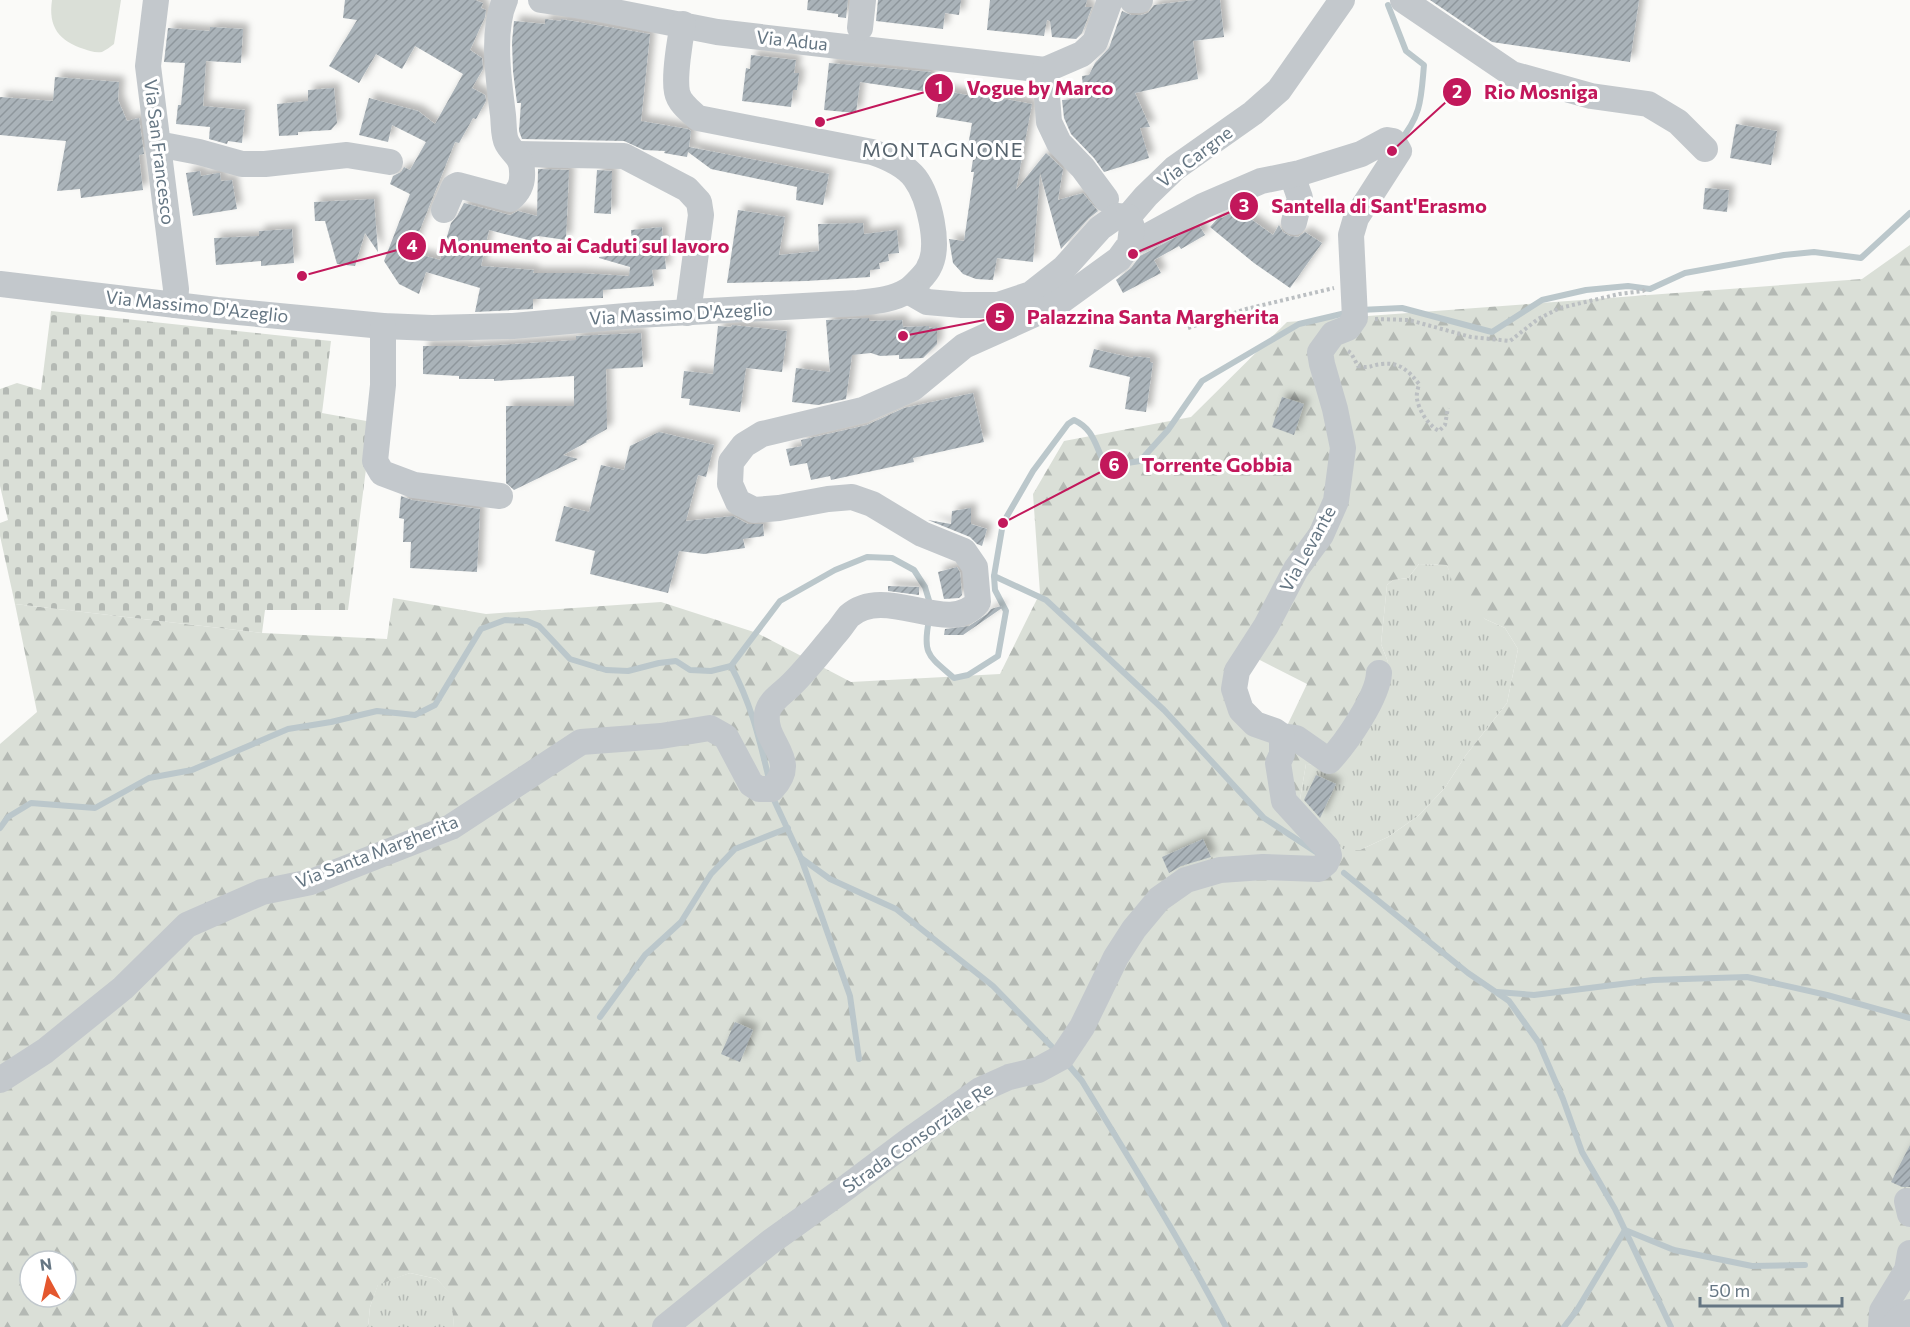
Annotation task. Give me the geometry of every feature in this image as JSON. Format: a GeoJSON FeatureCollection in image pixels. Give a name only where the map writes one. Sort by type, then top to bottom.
{"type":"FeatureCollection","features":[{"type":"Feature","properties":{"kind":"street","name":"Via San Francesco"},"geometry":{"type":"LineString","coordinates":[[156,0],[148,66],[176,289],[176,305]]}},
{"type":"Feature","properties":{"kind":"street"},"geometry":{"type":"LineString","coordinates":[[444,210],[453,187],[458,185],[510,199],[518,193],[522,182],[522,168],[517,154],[507,143],[496,60],[501,9],[505,0]]}},
{"type":"Feature","properties":{"kind":"street","name":"Via Adua"},"geometry":{"type":"LineString","coordinates":[[541,0],[717,32],[1045,70]]}},
{"type":"Feature","properties":{"kind":"street"},"geometry":{"type":"LineString","coordinates":[[860,28],[863,0]]}},
{"type":"Feature","properties":{"kind":"street"},"geometry":{"type":"LineString","coordinates":[[1106,199],[1083,168],[1059,143],[1049,122],[1045,70],[1082,54],[1095,42],[1110,0]]}},
{"type":"Feature","properties":{"kind":"street"},"geometry":{"type":"LineString","coordinates":[[1131,0],[1140,0]]}},
{"type":"Feature","properties":{"kind":"street","name":"Via Cargne"},"geometry":{"type":"LineString","coordinates":[[908,291],[927,302],[962,305],[998,304],[1031,294],[1064,268],[1100,228],[1117,216],[1128,217],[1175,168],[1253,113],[1279,90],[1342,0]]}},
{"type":"Feature","properties":{"kind":"street"},"geometry":{"type":"LineString","coordinates":[[1403,0],[1512,74],[1591,96],[1648,104],[1678,122],[1705,149]]}},
{"type":"Feature","properties":{"kind":"street"},"geometry":{"type":"LineString","coordinates":[[683,24],[679,44],[677,93],[684,106],[698,118],[872,152],[891,159],[914,177],[926,202],[933,228],[933,250],[929,268],[908,291]]}},
{"type":"Feature","properties":{"kind":"street"},"geometry":{"type":"LineString","coordinates":[[1130,244],[1238,190],[1261,181],[1292,175],[1360,154],[1387,140],[1396,146],[1356,219],[1351,235],[1349,288],[1355,318],[1348,328],[1333,334],[1320,352],[1322,364]]}},
{"type":"Feature","properties":{"kind":"street"},"geometry":{"type":"LineString","coordinates":[[158,146],[199,152],[242,164],[265,164],[347,154],[390,162]]}},
{"type":"Feature","properties":{"kind":"street"},"geometry":{"type":"LineString","coordinates":[[517,154],[624,156],[687,189],[699,202],[701,215],[688,313]]}},
{"type":"Feature","properties":{"kind":"street"},"geometry":{"type":"LineString","coordinates":[[1292,175],[1300,198],[1294,222]]}},
{"type":"Feature","properties":{"kind":"street"},"geometry":{"type":"LineString","coordinates":[[1128,217],[1132,227],[1130,244]]}},
{"type":"Feature","properties":{"kind":"street","name":"Via Santa Margherita"},"geometry":{"type":"LineString","coordinates":[[0,1080],[45,1050],[123,988],[187,925],[262,892],[311,882],[451,827],[581,742],[661,736],[710,728],[726,737],[751,784],[759,789],[772,789],[780,781],[784,768],[779,750],[767,727],[767,712],[774,699],[792,684],[849,616],[866,605],[886,604],[935,613],[957,614],[972,609],[978,602],[975,567],[964,551],[922,534],[872,504],[852,497],[754,510],[738,502],[730,484],[731,462],[744,445],[762,434],[863,410],[913,388],[964,346],[1057,304],[1119,259],[1130,244]]}},
{"type":"Feature","properties":{"kind":"street"},"geometry":{"type":"LineString","coordinates":[[929,268],[962,305]]}},
{"type":"Feature","properties":{"kind":"street","name":"Via Massimo D'Azeglio"},"geometry":{"type":"LineString","coordinates":[[0,284],[103,298],[383,326],[432,328],[513,326],[637,315],[858,303],[886,299],[908,291]]}},
{"type":"Feature","properties":{"kind":"street"},"geometry":{"type":"LineString","coordinates":[[383,326],[383,385],[375,461],[382,473],[414,485],[500,496]]}},
{"type":"Feature","properties":{"kind":"street","name":"Via Levante"},"geometry":{"type":"LineString","coordinates":[[1322,364],[1343,448],[1336,501],[1321,535],[1296,569],[1266,626],[1237,670],[1234,689],[1241,710],[1255,724],[1282,736],[1296,738],[1329,761],[1338,752],[1359,720],[1379,682],[1379,673]]}},
{"type":"Feature","properties":{"kind":"street","name":"Strada Consorziale Re"},"geometry":{"type":"LineString","coordinates":[[665,1327],[769,1243],[980,1090],[1009,1077],[1038,1070],[1062,1057],[1082,1027],[1116,957],[1134,929],[1159,899],[1186,880],[1220,870],[1263,867],[1319,869],[1326,863],[1329,856],[1328,848],[1284,801],[1278,763],[1282,754],[1282,736]]}},
{"type":"Feature","properties":{"kind":"street"},"geometry":{"type":"LineString","coordinates":[[1881,1327],[1882,1311],[1907,1270],[1910,1253]]}},
{"type":"Feature","properties":{"kind":"street"},"geometry":{"type":"LineString","coordinates":[[1893,1327],[1899,1319],[1910,1312]]}},
{"type":"Feature","properties":{"kind":"path"},"geometry":{"type":"LineString","coordinates":[[1188,328],[1246,309],[1349,288]]}},
{"type":"Feature","properties":{"kind":"path"},"geometry":{"type":"LineString","coordinates":[[1355,318],[1409,320],[1471,337],[1510,341],[1538,319],[1560,308],[1619,294],[1644,291],[1647,288]]}},
{"type":"Feature","properties":{"kind":"path"},"geometry":{"type":"LineString","coordinates":[[1322,364],[1329,347],[1342,348],[1351,353],[1358,366],[1368,368],[1379,364],[1398,364],[1419,384],[1417,399],[1423,414],[1432,428],[1439,431],[1444,425],[1449,408]]}},
{"type":"Feature","properties":{"kind":"green space"},"geometry":{"type":"Polygon","coordinates":[[[52,0],[121,0],[114,44],[102,52],[93,52],[68,42],[57,32],[54,25],[52,0]]]}},
{"type":"Feature","properties":{"kind":"green space"},"geometry":{"type":"Polygon","coordinates":[[[1910,245],[1910,1327],[454,1327],[451,1295],[437,1279],[410,1273],[378,1285],[370,1307],[368,1327],[0,1327],[0,744],[37,712],[15,604],[262,633],[387,639],[393,598],[486,614],[661,602],[757,633],[851,682],[1000,674],[1040,593],[1033,494],[1064,441],[1191,417],[1287,322],[1862,279],[1910,245]],[[1419,564],[1408,578],[1393,580],[1387,585],[1381,644],[1388,662],[1386,688],[1332,765],[1306,764],[1299,805],[1321,835],[1344,850],[1360,850],[1388,837],[1418,816],[1444,789],[1466,755],[1507,703],[1518,649],[1505,628],[1485,619],[1457,597],[1447,565],[1419,564]],[[1252,656],[1243,705],[1287,726],[1307,684],[1252,656]]]}},
{"type":"Feature","properties":{"kind":"green space"},"geometry":{"type":"Polygon","coordinates":[[[51,311],[331,341],[322,413],[372,422],[348,610],[265,610],[262,633],[15,604],[0,536],[0,523],[8,520],[0,486],[0,389],[17,383],[41,390],[51,311]]]}},
{"type":"Feature","properties":{"kind":"green space"},"geometry":{"type":"Polygon","coordinates":[[[1419,564],[1447,565],[1452,578],[1485,619],[1505,628],[1518,649],[1507,703],[1466,755],[1444,789],[1418,816],[1388,837],[1360,850],[1344,850],[1321,835],[1299,805],[1306,764],[1332,765],[1388,662],[1381,644],[1387,585],[1393,580],[1408,578],[1419,564]]]}},
{"type":"Feature","properties":{"kind":"green space"},"geometry":{"type":"Polygon","coordinates":[[[410,1273],[437,1279],[452,1295],[454,1327],[368,1327],[370,1307],[378,1284],[410,1273]]]}},
{"type":"Feature","properties":{"kind":"building"},"geometry":{"type":"Polygon","coordinates":[[[345,0],[475,0],[483,3],[481,8],[486,10],[470,50],[482,58],[483,69],[472,88],[485,95],[486,101],[459,143],[455,142],[411,252],[440,260],[451,223],[464,203],[510,215],[518,211],[537,216],[538,169],[569,170],[566,240],[538,236],[536,242],[489,230],[481,266],[534,270],[533,273],[629,276],[630,267],[599,257],[633,253],[631,230],[662,227],[666,269],[652,270],[654,286],[603,290],[603,298],[533,299],[533,309],[475,312],[480,288],[426,272],[419,294],[399,284],[384,261],[410,194],[390,184],[393,176],[401,172],[404,167],[410,170],[426,142],[392,125],[388,142],[359,135],[369,98],[418,111],[435,124],[463,74],[415,46],[402,69],[376,54],[359,83],[329,66],[357,20],[343,18],[345,0]]]}},
{"type":"Feature","properties":{"kind":"building"},"geometry":{"type":"Polygon","coordinates":[[[808,0],[848,0],[846,18],[838,17],[838,14],[807,10],[808,0]]]}},
{"type":"Feature","properties":{"kind":"building"},"geometry":{"type":"Polygon","coordinates":[[[878,0],[961,0],[959,15],[945,13],[943,29],[876,21],[878,0]]]}},
{"type":"Feature","properties":{"kind":"building"},"geometry":{"type":"Polygon","coordinates":[[[990,0],[1087,0],[1085,7],[1092,7],[1082,33],[1076,39],[1052,37],[1050,21],[1047,20],[1044,36],[987,30],[990,0]]]}},
{"type":"Feature","properties":{"kind":"building"},"geometry":{"type":"Polygon","coordinates":[[[1194,0],[1220,0],[1224,37],[1193,41],[1198,79],[1135,93],[1150,127],[1140,128],[1149,158],[1104,172],[1071,134],[1064,118],[1062,100],[1084,98],[1082,76],[1089,75],[1095,63],[1109,48],[1122,11],[1131,15],[1141,15],[1148,13],[1154,5],[1194,0]]]}},
{"type":"Feature","properties":{"kind":"building"},"geometry":{"type":"Polygon","coordinates":[[[1430,0],[1639,0],[1630,62],[1492,42],[1430,0]]]}},
{"type":"Feature","properties":{"kind":"building"},"geometry":{"type":"Polygon","coordinates":[[[545,19],[561,21],[561,19],[650,34],[641,121],[688,129],[691,131],[689,147],[829,174],[823,205],[796,200],[797,187],[711,169],[688,152],[687,157],[664,153],[665,151],[644,150],[624,141],[522,139],[519,131],[521,103],[517,103],[513,71],[514,21],[545,24],[545,19]]]}},
{"type":"Feature","properties":{"kind":"building"},"geometry":{"type":"Polygon","coordinates":[[[210,27],[243,29],[241,63],[206,61],[203,106],[245,110],[242,143],[228,141],[227,144],[209,139],[210,127],[176,124],[178,105],[181,105],[185,63],[164,62],[168,28],[210,31],[210,27]]]}},
{"type":"Feature","properties":{"kind":"building"},"geometry":{"type":"Polygon","coordinates":[[[751,55],[796,60],[794,73],[799,73],[797,90],[793,90],[791,107],[742,101],[746,68],[750,69],[751,55]]]}},
{"type":"Feature","properties":{"kind":"building"},"geometry":{"type":"Polygon","coordinates":[[[829,63],[931,72],[929,92],[860,82],[856,113],[824,110],[829,63]]]}},
{"type":"Feature","properties":{"kind":"building"},"geometry":{"type":"Polygon","coordinates":[[[55,77],[119,82],[118,100],[127,121],[139,118],[144,154],[139,155],[143,190],[81,198],[80,189],[57,191],[66,141],[0,135],[0,97],[53,101],[55,77]]]}},
{"type":"Feature","properties":{"kind":"building"},"geometry":{"type":"Polygon","coordinates":[[[334,88],[337,123],[331,130],[279,136],[277,104],[308,101],[308,90],[334,88]]]}},
{"type":"Feature","properties":{"kind":"building"},"geometry":{"type":"Polygon","coordinates":[[[941,90],[1032,104],[1016,190],[1046,153],[1063,169],[1058,200],[1083,193],[1098,211],[1061,249],[1040,173],[1033,262],[997,258],[993,280],[976,279],[963,274],[953,263],[949,239],[964,241],[974,172],[971,172],[975,147],[968,146],[972,123],[936,117],[941,90]]]}},
{"type":"Feature","properties":{"kind":"building"},"geometry":{"type":"Polygon","coordinates":[[[1736,124],[1777,131],[1771,165],[1730,158],[1736,124]]]}},
{"type":"Feature","properties":{"kind":"building"},"geometry":{"type":"Polygon","coordinates":[[[597,170],[612,171],[611,214],[594,213],[597,170]]]}},
{"type":"Feature","properties":{"kind":"building"},"geometry":{"type":"Polygon","coordinates":[[[200,171],[201,176],[220,173],[221,181],[232,180],[237,209],[193,216],[186,173],[200,171]]]}},
{"type":"Feature","properties":{"kind":"building"},"geometry":{"type":"Polygon","coordinates":[[[1705,188],[1729,190],[1727,212],[1703,209],[1705,188]]]}},
{"type":"Feature","properties":{"kind":"building"},"geometry":{"type":"Polygon","coordinates":[[[374,199],[378,252],[365,233],[355,266],[337,264],[325,221],[315,221],[314,202],[374,199]]]}},
{"type":"Feature","properties":{"kind":"building"},"geometry":{"type":"Polygon","coordinates":[[[1237,209],[1273,235],[1279,225],[1283,232],[1290,236],[1298,237],[1305,232],[1322,243],[1290,288],[1254,263],[1210,227],[1220,216],[1222,218],[1237,209]]]}},
{"type":"Feature","properties":{"kind":"building"},"geometry":{"type":"Polygon","coordinates":[[[738,210],[785,217],[779,255],[819,251],[818,224],[863,223],[864,234],[897,230],[899,253],[888,254],[889,261],[879,263],[880,269],[870,270],[870,277],[727,283],[738,210]]]}},
{"type":"Feature","properties":{"kind":"building"},"geometry":{"type":"Polygon","coordinates":[[[1199,225],[1205,235],[1181,249],[1179,246],[1154,260],[1161,273],[1123,293],[1116,280],[1131,268],[1140,256],[1199,225]]]}},
{"type":"Feature","properties":{"kind":"building"},"geometry":{"type":"Polygon","coordinates":[[[292,229],[294,263],[261,266],[261,261],[216,265],[214,238],[259,236],[259,231],[292,229]]]}},
{"type":"Feature","properties":{"kind":"building"},"geometry":{"type":"Polygon","coordinates":[[[869,318],[869,321],[902,320],[903,327],[937,327],[937,344],[923,358],[899,359],[899,355],[880,356],[871,353],[852,355],[846,399],[818,405],[792,402],[796,368],[830,372],[826,320],[869,318]]]}},
{"type":"Feature","properties":{"kind":"building"},"geometry":{"type":"Polygon","coordinates":[[[732,325],[787,331],[782,372],[746,368],[740,412],[689,405],[690,399],[681,398],[684,371],[713,374],[718,326],[731,327],[732,325]]]}},
{"type":"Feature","properties":{"kind":"building"},"geometry":{"type":"Polygon","coordinates":[[[641,333],[643,367],[606,369],[607,429],[563,455],[578,459],[514,490],[506,483],[506,406],[574,406],[574,376],[494,381],[494,379],[459,379],[459,376],[423,374],[423,346],[468,347],[576,340],[576,336],[641,333]]]}},
{"type":"Feature","properties":{"kind":"building"},"geometry":{"type":"Polygon","coordinates":[[[1094,349],[1133,358],[1133,356],[1150,358],[1150,362],[1153,363],[1146,412],[1125,409],[1130,377],[1089,367],[1094,349]]]}},
{"type":"Feature","properties":{"kind":"building"},"geometry":{"type":"Polygon","coordinates":[[[973,393],[984,442],[913,458],[914,462],[831,480],[830,476],[811,480],[807,463],[790,466],[786,449],[802,446],[801,440],[867,425],[904,408],[973,393]]]}},
{"type":"Feature","properties":{"kind":"building"},"geometry":{"type":"Polygon","coordinates":[[[1282,397],[1304,404],[1294,435],[1272,427],[1282,397]]]}},
{"type":"Feature","properties":{"kind":"building"},"geometry":{"type":"Polygon","coordinates":[[[659,432],[714,445],[706,477],[698,475],[686,521],[733,516],[748,524],[763,524],[764,536],[743,539],[745,548],[704,554],[679,551],[668,593],[590,574],[595,551],[555,541],[564,506],[589,512],[601,465],[624,470],[630,446],[659,432]]]}},
{"type":"Feature","properties":{"kind":"building"},"geometry":{"type":"Polygon","coordinates":[[[401,496],[412,500],[480,509],[477,572],[410,568],[411,542],[403,542],[404,519],[399,518],[401,496]]]}},
{"type":"Feature","properties":{"kind":"building"},"geometry":{"type":"Polygon","coordinates":[[[971,508],[971,524],[987,529],[982,546],[970,537],[928,520],[951,524],[952,511],[971,508]]]}},
{"type":"Feature","properties":{"kind":"building"},"geometry":{"type":"Polygon","coordinates":[[[957,567],[960,572],[962,595],[959,598],[944,599],[938,572],[957,567]]]}},
{"type":"Feature","properties":{"kind":"building"},"geometry":{"type":"Polygon","coordinates":[[[888,586],[919,587],[919,595],[888,591],[888,586]]]}},
{"type":"Feature","properties":{"kind":"building"},"geometry":{"type":"Polygon","coordinates":[[[1001,606],[1002,608],[963,635],[944,635],[945,629],[969,626],[991,609],[1001,606]]]}},
{"type":"Feature","properties":{"kind":"building"},"geometry":{"type":"Polygon","coordinates":[[[1316,775],[1336,784],[1320,818],[1304,800],[1316,775]]]}},
{"type":"Feature","properties":{"kind":"building"},"geometry":{"type":"Polygon","coordinates":[[[1203,839],[1211,857],[1181,866],[1169,873],[1162,857],[1203,839]]]}},
{"type":"Feature","properties":{"kind":"building"},"geometry":{"type":"Polygon","coordinates":[[[735,1022],[753,1030],[740,1062],[721,1054],[735,1022]]]}},
{"type":"Feature","properties":{"kind":"building"},"geometry":{"type":"Polygon","coordinates":[[[1910,1145],[1910,1187],[1902,1187],[1891,1182],[1910,1145]]]}},
{"type":"Feature","properties":{"kind":"waterway"},"geometry":{"type":"LineString","coordinates":[[1388,5],[1406,51],[1424,65],[1419,106],[1412,123],[1399,142]]}},
{"type":"Feature","properties":{"kind":"waterway"},"geometry":{"type":"LineString","coordinates":[[1360,310],[1402,308],[1492,332],[1542,300],[1586,290],[1628,286],[1650,289],[1685,273],[1784,255],[1814,252],[1861,258],[1910,213]]}},
{"type":"Feature","properties":{"kind":"waterway"},"geometry":{"type":"LineString","coordinates":[[929,620],[927,648],[933,659],[954,678],[968,675],[998,656],[1006,611],[995,590],[994,576],[1003,523],[1033,471],[1068,424],[1074,420],[1080,423],[1091,435],[1101,456],[1121,464],[1140,461],[1168,430],[1202,381],[1299,324],[1350,312]]}},
{"type":"Feature","properties":{"kind":"waterway"},"geometry":{"type":"LineString","coordinates":[[0,828],[8,817],[31,803],[95,808],[149,778],[192,770],[288,729],[377,711],[415,715],[435,705],[481,629],[505,620],[527,621],[539,626],[570,659],[606,670],[628,671],[676,661],[690,670],[711,671],[731,666],[780,601],[835,570],[867,557],[892,558],[914,570],[925,587],[931,607]]}},
{"type":"Feature","properties":{"kind":"waterway"},"geometry":{"type":"LineString","coordinates":[[994,576],[1046,600],[1164,710],[1264,818],[1316,852]]}},
{"type":"Feature","properties":{"kind":"waterway"},"geometry":{"type":"LineString","coordinates":[[731,666],[749,706],[768,775]]}},
{"type":"Feature","properties":{"kind":"waterway"},"geometry":{"type":"LineString","coordinates":[[774,800],[801,858],[850,996],[859,1059]]}},
{"type":"Feature","properties":{"kind":"waterway"},"geometry":{"type":"LineString","coordinates":[[600,1017],[645,955],[681,922],[711,874],[735,849],[788,828]]}},
{"type":"Feature","properties":{"kind":"waterway"},"geometry":{"type":"LineString","coordinates":[[801,858],[830,879],[896,909],[993,986],[1058,1053]]}},
{"type":"Feature","properties":{"kind":"waterway"},"geometry":{"type":"LineString","coordinates":[[1344,873],[1468,973],[1509,1001],[1539,1043],[1582,1152],[1615,1209],[1671,1327]]}},
{"type":"Feature","properties":{"kind":"waterway"},"geometry":{"type":"LineString","coordinates":[[1497,992],[1534,995],[1653,980],[1747,977],[1827,995],[1910,1018]]}},
{"type":"Feature","properties":{"kind":"waterway"},"geometry":{"type":"LineString","coordinates":[[1065,1061],[1082,1081],[1192,1264],[1226,1327]]}},
{"type":"Feature","properties":{"kind":"waterway"},"geometry":{"type":"LineString","coordinates":[[1564,1327],[1577,1310],[1625,1230],[1674,1250],[1752,1266],[1805,1265]]}},
{"type":"Feature","properties":{"kind":"place","name":"Vogue by Marco"},"geometry":{"type":"Point","coordinates":[820,122]}},
{"type":"Feature","properties":{"kind":"place","name":"Rio Mosniga"},"geometry":{"type":"Point","coordinates":[1392,151]}},
{"type":"Feature","properties":{"kind":"place","name":"Santella di Sant'Erasmo"},"geometry":{"type":"Point","coordinates":[1133,254]}},
{"type":"Feature","properties":{"kind":"place","name":"Monumento ai Caduti sul lavoro"},"geometry":{"type":"Point","coordinates":[302,276]}},
{"type":"Feature","properties":{"kind":"place","name":"Palazzina Santa Margherita"},"geometry":{"type":"Point","coordinates":[903,336]}},
{"type":"Feature","properties":{"kind":"place","name":"Torrente Gobbia"},"geometry":{"type":"Point","coordinates":[1003,523]}},
{"type":"Feature","properties":{"kind":"district","name":"MONTAGNONE"},"geometry":{"type":"Point","coordinates":[943,150]}}]}
